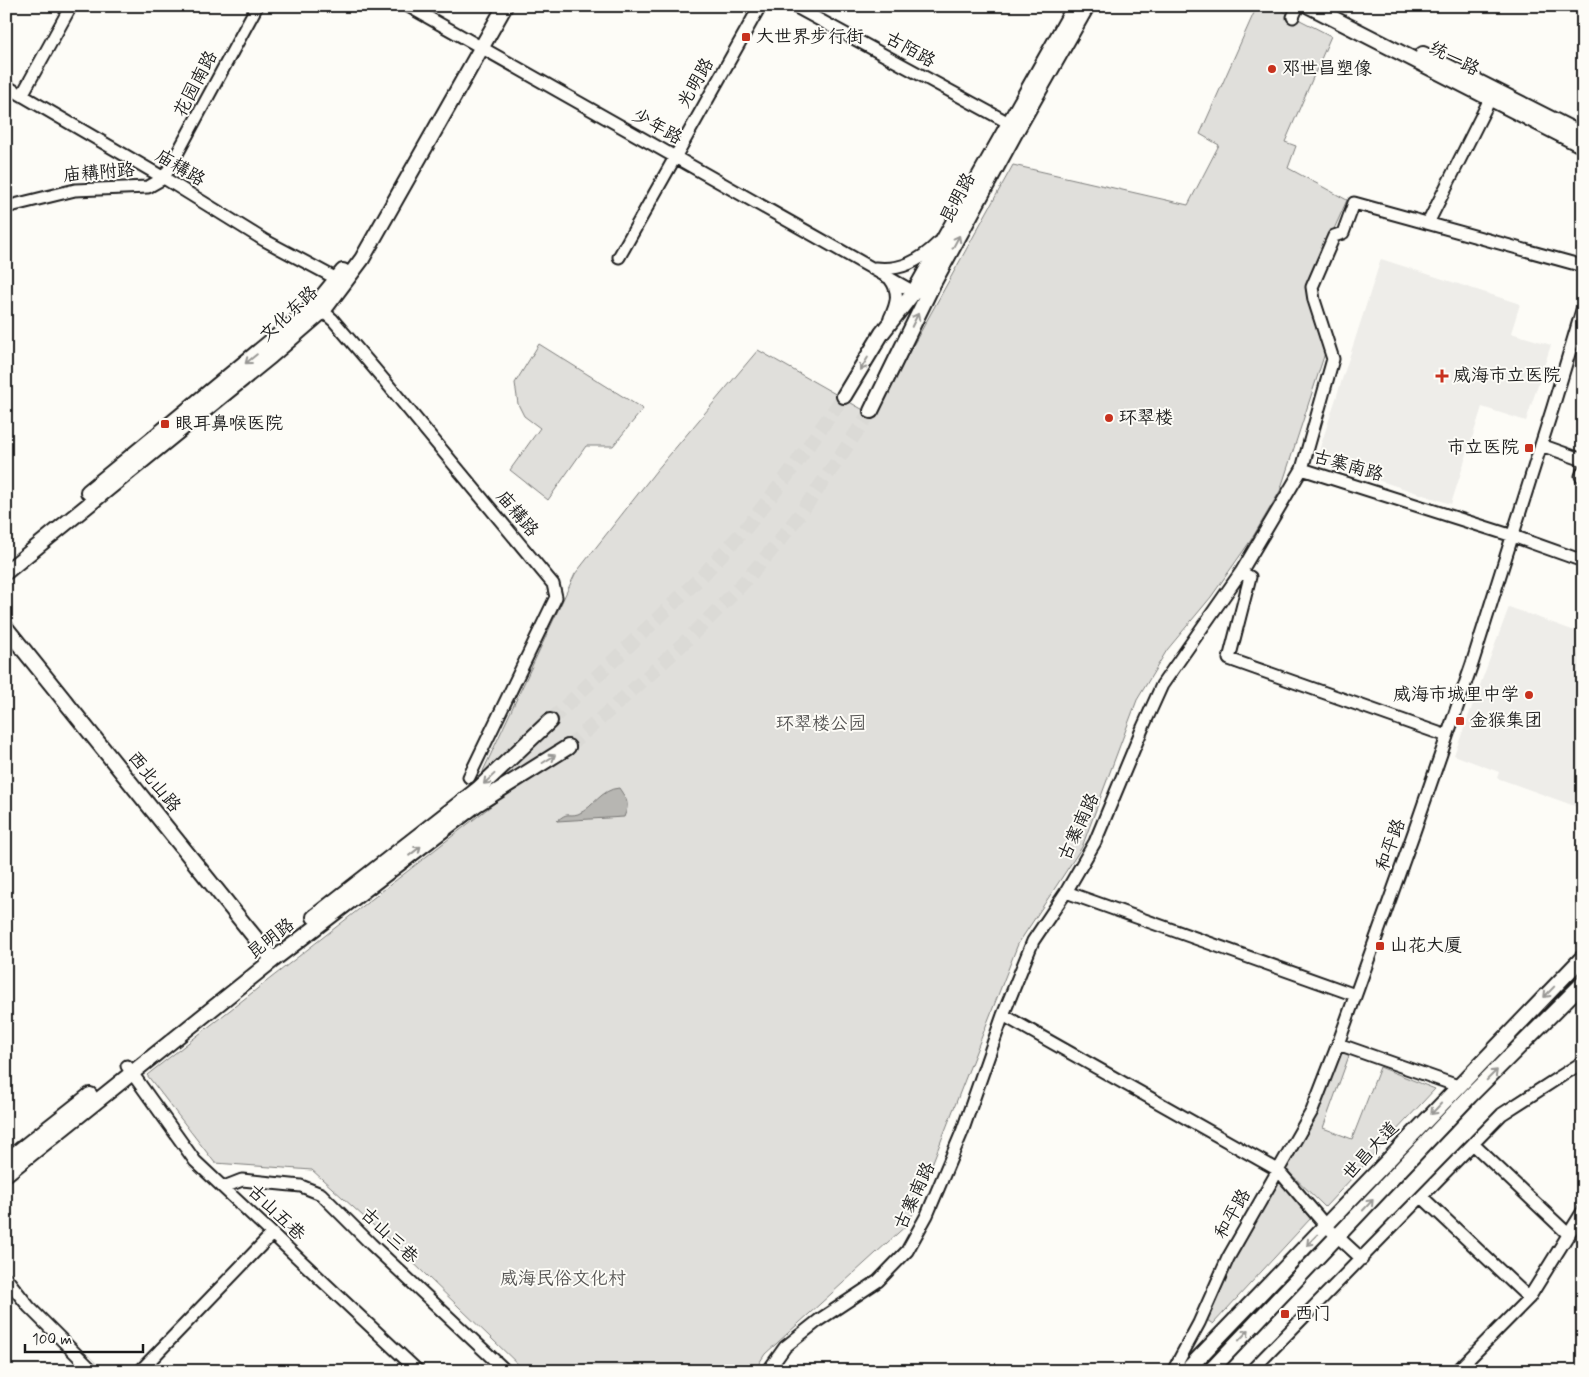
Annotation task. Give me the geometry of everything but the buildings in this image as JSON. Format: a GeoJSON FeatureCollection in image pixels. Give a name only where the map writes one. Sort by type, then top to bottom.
{"type":"FeatureCollection","features":[{"type":"Feature","properties":{"kind":"main road"},"geometry":{"type":"LineString","coordinates":[[6,559],[319,308],[355,255],[478,46],[497,6]]}},
{"type":"Feature","properties":{"kind":"main road","name":"文化东路"},"geometry":{"type":"LineString","coordinates":[[6,572],[256,368],[345,284],[362,259],[478,46],[505,6]]}},
{"type":"Feature","properties":{"kind":"main road","name":"昆明路"},"geometry":{"type":"LineString","coordinates":[[844,396],[882,333],[914,292],[1075,6]]}},
{"type":"Feature","properties":{"kind":"main road","name":"昆明路"},"geometry":{"type":"LineString","coordinates":[[871,411],[933,284],[1087,6]]}},
{"type":"Feature","properties":{"kind":"main road","name":"统一路"},"geometry":{"type":"LineString","coordinates":[[1309,6],[1492,94],[1583,135]]}},
{"type":"Feature","properties":{"kind":"main road","name":"统一路"},"geometry":{"type":"LineString","coordinates":[[1329,6],[1492,94],[1583,146]]}},
{"type":"Feature","properties":{"kind":"main road"},"geometry":{"type":"LineString","coordinates":[[882,333],[884,342],[889,347],[901,349]]}},
{"type":"Feature","properties":{"kind":"main road","name":"西北山路"},"geometry":{"type":"LineString","coordinates":[[6,628],[271,957]]}},
{"type":"Feature","properties":{"kind":"main road","name":"昆明路"},"geometry":{"type":"LineString","coordinates":[[6,1174],[129,1070],[478,789],[550,721]]}},
{"type":"Feature","properties":{"kind":"main road","name":"昆明路"},"geometry":{"type":"LineString","coordinates":[[271,957],[485,798],[568,747]]}},
{"type":"Feature","properties":{"kind":"main road","name":"世昌大道"},"geometry":{"type":"LineString","coordinates":[[1186,1371],[1583,957]]}},
{"type":"Feature","properties":{"kind":"main road","name":"世昌大道"},"geometry":{"type":"LineString","coordinates":[[1210,1371],[1470,1096],[1583,983]]}},
{"type":"Feature","properties":{"kind":"main road","name":"昆明路"},"geometry":{"type":"LineString","coordinates":[[6,1161],[129,1070]]}},
{"type":"Feature","properties":{"kind":"street"},"geometry":{"type":"LineString","coordinates":[[22,95],[71,6]]}},
{"type":"Feature","properties":{"kind":"street","name":"花园南路"},"geometry":{"type":"LineString","coordinates":[[164,178],[257,6]]}},
{"type":"Feature","properties":{"kind":"street","name":"少年路"},"geometry":{"type":"LineString","coordinates":[[408,6],[914,292]]}},
{"type":"Feature","properties":{"kind":"street","name":"光明路"},"geometry":{"type":"LineString","coordinates":[[619,257],[760,6]]}},
{"type":"Feature","properties":{"kind":"street","name":"古陌路"},"geometry":{"type":"LineString","coordinates":[[794,6],[1009,123]]}},
{"type":"Feature","properties":{"kind":"street","name":"庙耩路"},"geometry":{"type":"LineString","coordinates":[[6,86],[164,178],[264,240],[337,280]]}},
{"type":"Feature","properties":{"kind":"street"},"geometry":{"type":"LineString","coordinates":[[1428,223],[1492,94]]}},
{"type":"Feature","properties":{"kind":"street","name":"庙耩附路"},"geometry":{"type":"LineString","coordinates":[[6,207],[75,190],[148,187],[164,178]]}},
{"type":"Feature","properties":{"kind":"street"},"geometry":{"type":"LineString","coordinates":[[1302,469],[1333,359],[1314,300],[1312,287],[1334,236],[1343,233],[1354,203],[1583,266]]}},
{"type":"Feature","properties":{"kind":"street"},"geometry":{"type":"LineString","coordinates":[[870,267],[897,269],[914,262],[931,251],[947,235]]}},
{"type":"Feature","properties":{"kind":"street"},"geometry":{"type":"LineString","coordinates":[[882,333],[897,298],[896,287],[890,279]]}},
{"type":"Feature","properties":{"kind":"street"},"geometry":{"type":"LineString","coordinates":[[914,292],[923,293],[933,284]]}},
{"type":"Feature","properties":{"kind":"street","name":"和平路"},"geometry":{"type":"LineString","coordinates":[[1173,1371],[1199,1323],[1228,1258],[1312,1111],[1338,1044],[1447,736],[1542,445],[1583,307]]}},
{"type":"Feature","properties":{"kind":"street","name":"庙耩路"},"geometry":{"type":"LineString","coordinates":[[319,308],[333,320],[384,380],[553,584],[556,597],[469,777]]}},
{"type":"Feature","properties":{"kind":"street"},"geometry":{"type":"LineString","coordinates":[[1542,445],[1583,460]]}},
{"type":"Feature","properties":{"kind":"street","name":"古寨南路"},"geometry":{"type":"LineString","coordinates":[[768,1371],[785,1347],[819,1320],[878,1281],[908,1251],[927,1215],[962,1132],[1003,1015],[1033,941],[1066,892],[1095,842],[1142,727],[1162,685],[1241,572],[1302,469],[1513,536],[1583,561]]}},
{"type":"Feature","properties":{"kind":"street"},"geometry":{"type":"LineString","coordinates":[[1583,471],[1581,476],[1583,476]]}},
{"type":"Feature","properties":{"kind":"street"},"geometry":{"type":"LineString","coordinates":[[1241,572],[1250,577],[1230,659],[1447,736]]}},
{"type":"Feature","properties":{"kind":"street"},"geometry":{"type":"LineString","coordinates":[[1066,892],[1355,995]]}},
{"type":"Feature","properties":{"kind":"street"},"geometry":{"type":"LineString","coordinates":[[1003,1015],[1278,1170],[1326,1226],[1362,1259]]}},
{"type":"Feature","properties":{"kind":"street"},"geometry":{"type":"LineString","coordinates":[[1338,1044],[1458,1086]]}},
{"type":"Feature","properties":{"kind":"street"},"geometry":{"type":"LineString","coordinates":[[1257,1369],[1502,1114],[1583,1062]]}},
{"type":"Feature","properties":{"kind":"street","name":"古山五巷"},"geometry":{"type":"LineString","coordinates":[[129,1070],[195,1161],[418,1371]]}},
{"type":"Feature","properties":{"kind":"street"},"geometry":{"type":"LineString","coordinates":[[1473,1144],[1569,1235]]}},
{"type":"Feature","properties":{"kind":"street","name":"古山三巷"},"geometry":{"type":"LineString","coordinates":[[224,1187],[242,1180],[301,1186],[321,1194],[371,1244],[506,1371]]}},
{"type":"Feature","properties":{"kind":"street"},"geometry":{"type":"LineString","coordinates":[[1422,1197],[1529,1298]]}},
{"type":"Feature","properties":{"kind":"street"},"geometry":{"type":"LineString","coordinates":[[1457,1371],[1529,1298],[1583,1211]]}},
{"type":"Feature","properties":{"kind":"street"},"geometry":{"type":"LineString","coordinates":[[140,1371],[272,1234]]}},
{"type":"Feature","properties":{"kind":"street"},"geometry":{"type":"LineString","coordinates":[[6,1278],[30,1307],[93,1371]]}},
{"type":"Feature","properties":{"kind":"shaded area","name":"威海市立医院"},"geometry":{"type":"Polygon","coordinates":[[[1381,259],[1520,304],[1511,333],[1551,345],[1526,421],[1482,407],[1451,504],[1316,460],[1381,259]]]}},
{"type":"Feature","properties":{"kind":"shaded area","name":"威海市城里中学"},"geometry":{"type":"Polygon","coordinates":[[[1509,607],[1583,634],[1583,809],[1497,778],[1499,772],[1454,755],[1509,607]]]}},
{"type":"Feature","properties":{"kind":"shaded area"},"geometry":{"type":"Polygon","coordinates":[[[619,788],[627,802],[624,817],[557,821],[566,815],[578,814],[588,808],[602,795],[619,788]]]}},
{"type":"Feature","properties":{"kind":"green space","name":"环翠楼公园"},"geometry":{"type":"Polygon","coordinates":[[[1257,6],[1273,6],[1331,36],[1285,142],[1296,146],[1288,168],[1347,200],[1309,285],[1325,353],[1280,491],[1251,540],[1211,597],[1167,650],[1137,700],[1082,847],[1018,944],[909,1223],[765,1354],[754,1371],[525,1371],[394,1244],[312,1170],[215,1163],[147,1075],[496,802],[483,771],[575,574],[656,471],[758,350],[874,416],[1013,165],[1188,205],[1219,145],[1200,134],[1257,6]]]}},
{"type":"Feature","properties":{"kind":"green space"},"geometry":{"type":"Polygon","coordinates":[[[539,344],[643,409],[613,446],[586,446],[548,500],[510,470],[540,428],[524,416],[518,404],[515,383],[539,344]]]}},
{"type":"Feature","properties":{"kind":"green space"},"geometry":{"type":"Polygon","coordinates":[[[1340,1049],[1350,1053],[1323,1128],[1352,1139],[1380,1067],[1435,1089],[1325,1207],[1286,1169],[1311,1125],[1340,1049]]]}},
{"type":"Feature","properties":{"kind":"green space"},"geometry":{"type":"Polygon","coordinates":[[[1280,1178],[1311,1218],[1213,1324],[1207,1320],[1234,1261],[1280,1178]]]}},
{"type":"Feature","properties":{"kind":"tunnel"},"geometry":{"type":"LineString","coordinates":[[550,721],[702,576],[746,528],[784,480],[844,396]]}},
{"type":"Feature","properties":{"kind":"tunnel"},"geometry":{"type":"LineString","coordinates":[[568,747],[673,653],[747,579],[797,518],[871,411]]}},
{"type":"Feature","properties":{"kind":"place","name":"大世界步行街"},"geometry":{"type":"Point","coordinates":[746,37]}},
{"type":"Feature","properties":{"kind":"place","name":"邓世昌塑像"},"geometry":{"type":"Point","coordinates":[1272,69]}},
{"type":"Feature","properties":{"kind":"place","name":"威海市立医院"},"geometry":{"type":"Point","coordinates":[1442,376]}},
{"type":"Feature","properties":{"kind":"place","name":"环翠楼"},"geometry":{"type":"Point","coordinates":[1109,418]}},
{"type":"Feature","properties":{"kind":"place","name":"眼耳鼻喉医院"},"geometry":{"type":"Point","coordinates":[165,424]}},
{"type":"Feature","properties":{"kind":"place","name":"市立医院"},"geometry":{"type":"Point","coordinates":[1529,448]}},
{"type":"Feature","properties":{"kind":"place","name":"威海市城里中学"},"geometry":{"type":"Point","coordinates":[1529,695]}},
{"type":"Feature","properties":{"kind":"place","name":"金猴集团"},"geometry":{"type":"Point","coordinates":[1460,721]}},
{"type":"Feature","properties":{"kind":"place","name":"山花大厦"},"geometry":{"type":"Point","coordinates":[1380,946]}},
{"type":"Feature","properties":{"kind":"place","name":"西门"},"geometry":{"type":"Point","coordinates":[1285,1314]}},
{"type":"Feature","properties":{"kind":"park label","name":"威海民俗文化村"},"geometry":{"type":"Point","coordinates":[563,1279]}}]}
